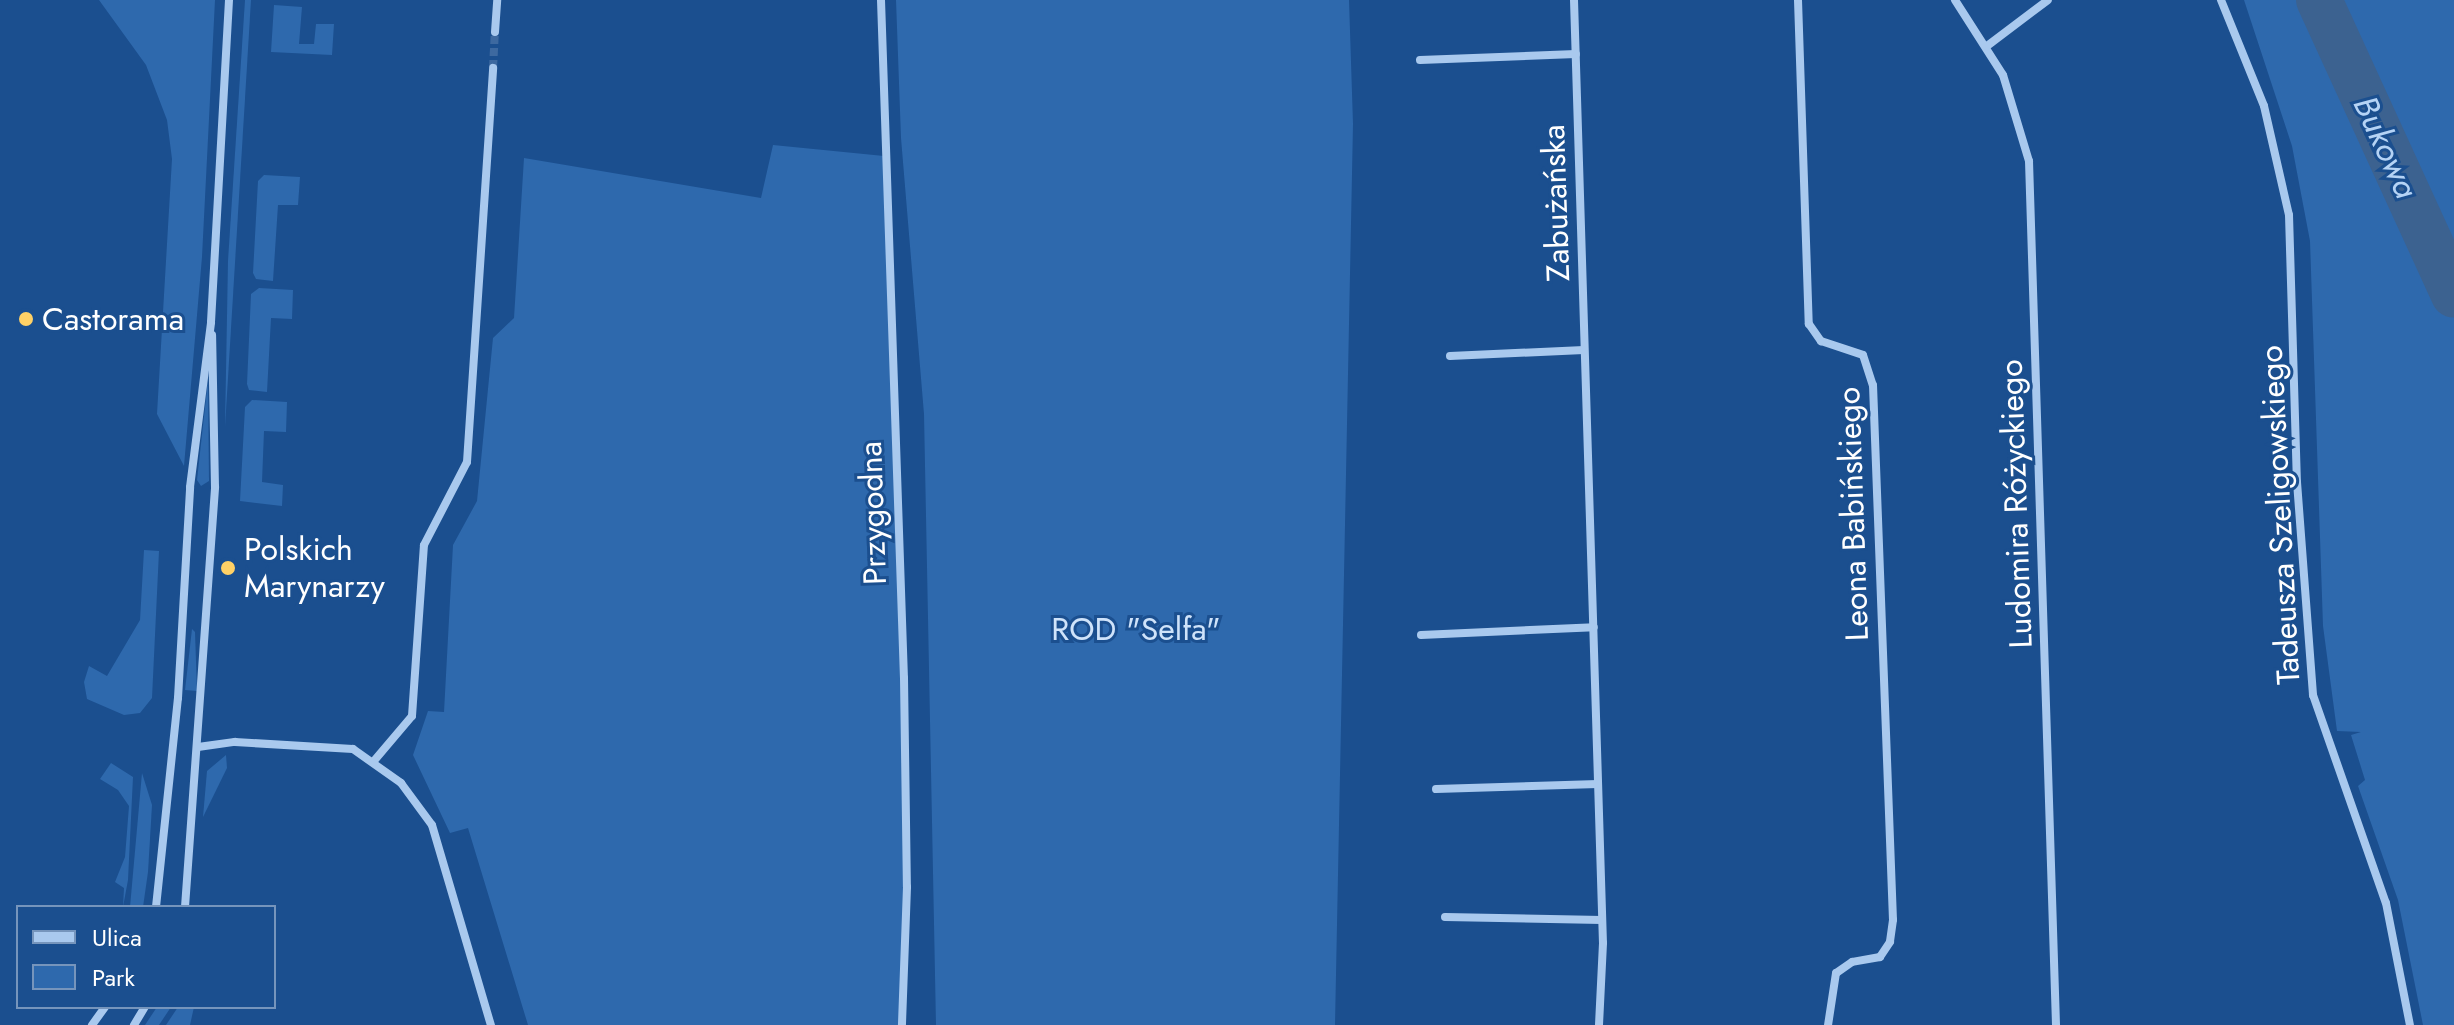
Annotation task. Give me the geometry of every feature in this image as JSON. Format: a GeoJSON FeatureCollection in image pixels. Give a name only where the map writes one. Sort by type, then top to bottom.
{"type":"FeatureCollection","features":[{"type":"Feature","properties":{"kind":"street"},"geometry":{"type":"LineString","coordinates":[[156,905],[178,698],[190,487],[211,322],[229,0]]}},
{"type":"Feature","properties":{"kind":"street"},"geometry":{"type":"LineString","coordinates":[[495,32],[497,0]]}},
{"type":"Feature","properties":{"kind":"street","name":"Przygodna"},"geometry":{"type":"LineString","coordinates":[[881,0],[904,678],[907,878],[902,1025]]}},
{"type":"Feature","properties":{"kind":"street","name":"Zabużańska"},"geometry":{"type":"LineString","coordinates":[[1574,0],[1602,920],[1599,1025]]}},
{"type":"Feature","properties":{"kind":"street","name":"Leona Babińskiego"},"geometry":{"type":"LineString","coordinates":[[1798,0],[1809,324],[1821,341],[1863,355],[1873,385],[1893,920],[1890,942],[1880,957],[1852,962],[1836,973],[1828,1025]]}},
{"type":"Feature","properties":{"kind":"street","name":"Ludomira Różyckiego"},"geometry":{"type":"LineString","coordinates":[[1955,0],[1987,46],[2018,111],[2029,161],[2056,1025]]}},
{"type":"Feature","properties":{"kind":"street"},"geometry":{"type":"LineString","coordinates":[[1987,46],[2048,0]]}},
{"type":"Feature","properties":{"kind":"street","name":"Tadeusza Szeligowskiego"},"geometry":{"type":"LineString","coordinates":[[2221,0],[2264,106],[2289,215],[2297,482],[2313,695],[2386,903],[2410,1025]]}},
{"type":"Feature","properties":{"kind":"street"},"geometry":{"type":"LineString","coordinates":[[1420,60],[1576,54]]}},
{"type":"Feature","properties":{"kind":"street"},"geometry":{"type":"LineString","coordinates":[[373,762],[412,716],[424,545],[467,462],[493,68]]}},
{"type":"Feature","properties":{"kind":"street"},"geometry":{"type":"LineString","coordinates":[[185,905],[215,487],[211,322]]}},
{"type":"Feature","properties":{"kind":"street"},"geometry":{"type":"LineString","coordinates":[[1450,356],[1584,350]]}},
{"type":"Feature","properties":{"kind":"street"},"geometry":{"type":"LineString","coordinates":[[1421,635],[1594,627]]}},
{"type":"Feature","properties":{"kind":"street"},"geometry":{"type":"LineString","coordinates":[[198,747],[235,742],[353,749],[413,795],[432,825],[491,1025]]}},
{"type":"Feature","properties":{"kind":"street"},"geometry":{"type":"LineString","coordinates":[[1436,789],[1598,784]]}},
{"type":"Feature","properties":{"kind":"street"},"geometry":{"type":"LineString","coordinates":[[1445,917],[1602,920]]}},
{"type":"Feature","properties":{"kind":"green space"},"geometry":{"type":"Polygon","coordinates":[[[99,0],[215,0],[202,257],[184,466],[157,414],[172,159],[167,120],[146,65],[99,0]]]}},
{"type":"Feature","properties":{"kind":"green space"},"geometry":{"type":"Polygon","coordinates":[[[245,0],[251,0],[225,427],[228,261],[245,0]]]}},
{"type":"Feature","properties":{"kind":"green space","name":"ROD \"Selfa\""},"geometry":{"type":"Polygon","coordinates":[[[896,0],[1349,0],[1353,124],[1335,1025],[936,1025],[924,414],[901,138],[896,0]]]}},
{"type":"Feature","properties":{"kind":"green space"},"geometry":{"type":"Polygon","coordinates":[[[2244,0],[2454,0],[2454,1025],[2423,1025],[2398,900],[2358,786],[2365,780],[2351,735],[2361,732],[2337,731],[2323,626],[2310,241],[2292,146],[2244,0]]]}},
{"type":"Feature","properties":{"kind":"green space"},"geometry":{"type":"Polygon","coordinates":[[[274,5],[302,7],[299,44],[314,44],[316,24],[334,24],[332,55],[271,52],[274,5]]]}},
{"type":"Feature","properties":{"kind":"green space"},"geometry":{"type":"Polygon","coordinates":[[[773,145],[884,156],[901,609],[906,949],[902,1025],[528,1025],[468,828],[450,833],[413,755],[428,711],[444,712],[453,545],[477,501],[493,338],[514,318],[524,158],[761,198],[773,145]]]}},
{"type":"Feature","properties":{"kind":"green space"},"geometry":{"type":"Polygon","coordinates":[[[264,175],[300,177],[298,205],[278,205],[273,281],[256,279],[253,273],[258,181],[264,175]]]}},
{"type":"Feature","properties":{"kind":"green space"},"geometry":{"type":"Polygon","coordinates":[[[259,288],[293,290],[292,319],[271,318],[267,392],[249,390],[247,384],[251,294],[259,288]]]}},
{"type":"Feature","properties":{"kind":"green space"},"geometry":{"type":"Polygon","coordinates":[[[208,380],[209,481],[201,486],[197,480],[208,380]]]}},
{"type":"Feature","properties":{"kind":"green space"},"geometry":{"type":"Polygon","coordinates":[[[252,400],[287,402],[286,432],[264,431],[262,482],[283,485],[282,506],[240,501],[245,407],[252,400]]]}},
{"type":"Feature","properties":{"kind":"green space"},"geometry":{"type":"Polygon","coordinates":[[[144,550],[159,551],[152,698],[140,713],[124,715],[87,699],[84,682],[89,666],[107,676],[140,620],[144,550]]]}},
{"type":"Feature","properties":{"kind":"green space"},"geometry":{"type":"Polygon","coordinates":[[[192,629],[195,632],[197,691],[185,690],[192,629]]]}},
{"type":"Feature","properties":{"kind":"green space"},"geometry":{"type":"Polygon","coordinates":[[[226,755],[227,768],[203,817],[207,771],[226,755]]]}},
{"type":"Feature","properties":{"kind":"green space"},"geometry":{"type":"Polygon","coordinates":[[[111,763],[133,777],[128,880],[123,905],[124,888],[115,882],[125,857],[129,806],[118,790],[100,779],[111,763]]]}},
{"type":"Feature","properties":{"kind":"green space"},"geometry":{"type":"Polygon","coordinates":[[[142,773],[152,805],[148,872],[143,905],[130,905],[142,773]]]}},
{"type":"Feature","properties":{"kind":"green space"},"geometry":{"type":"Polygon","coordinates":[[[156,1009],[170,1009],[159,1025],[145,1025],[156,1009]]]}},
{"type":"Feature","properties":{"kind":"green space"},"geometry":{"type":"Polygon","coordinates":[[[177,1009],[194,1009],[190,1025],[166,1025],[177,1009]]]}},
{"type":"Feature","properties":{"kind":"waterway","name":"Bukowa"},"geometry":{"type":"LineString","coordinates":[[2319,0],[2454,295]]}},
{"type":"Feature","properties":{"kind":"tunnel"},"geometry":{"type":"LineString","coordinates":[[493,68],[495,32]]}},
{"type":"Feature","properties":{"kind":"place","name":"Castorama"},"geometry":{"type":"Point","coordinates":[26,319]}},
{"type":"Feature","properties":{"kind":"place","name":"Polskich Marynarzy"},"geometry":{"type":"Point","coordinates":[228,568]}}]}
